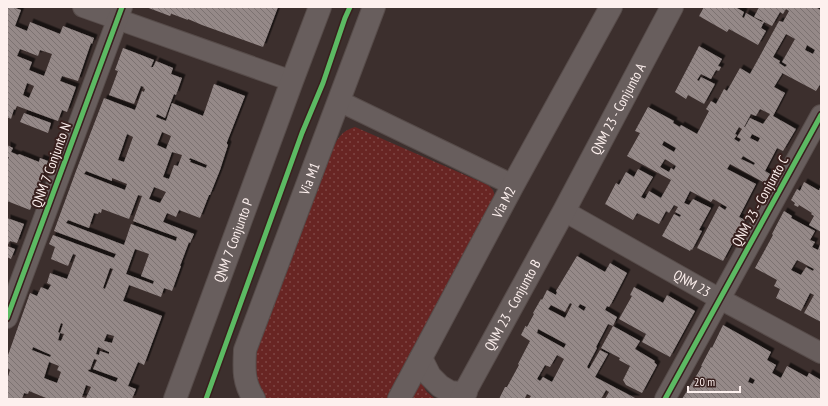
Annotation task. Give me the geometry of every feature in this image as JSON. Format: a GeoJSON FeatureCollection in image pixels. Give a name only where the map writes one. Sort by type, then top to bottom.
{"type":"FeatureCollection","features":[{"type":"Feature","properties":{"kind":"main road","name":"QNM 7 Conjunto P"},"geometry":{"type":"LineString","coordinates":[[175,399],[320,7]]}},
{"type":"Feature","properties":{"kind":"main road","name":"Via M1"},"geometry":{"type":"LineString","coordinates":[[254,399],[248,390],[244,371],[245,350],[374,7]]}},
{"type":"Feature","properties":{"kind":"main road","name":"Via M2"},"geometry":{"type":"LineString","coordinates":[[399,399],[513,185],[612,7]]}},
{"type":"Feature","properties":{"kind":"main road","name":"QNM 23 - Conjunto A"},"geometry":{"type":"LineString","coordinates":[[564,211],[672,7]]}},
{"type":"Feature","properties":{"kind":"main road","name":"QNM 23 - Conjunto B"},"geometry":{"type":"LineString","coordinates":[[464,395],[564,211]]}},
{"type":"Feature","properties":{"kind":"main road"},"geometry":{"type":"LineString","coordinates":[[421,358],[430,376],[440,386],[450,392],[464,395]]}},
{"type":"Feature","properties":{"kind":"street"},"geometry":{"type":"LineString","coordinates":[[83,7],[120,13],[292,81]]}},
{"type":"Feature","properties":{"kind":"street","name":"QNM 7 Conjunto N"},"geometry":{"type":"LineString","coordinates":[[7,318],[120,13]]}},
{"type":"Feature","properties":{"kind":"street"},"geometry":{"type":"LineString","coordinates":[[339,101],[513,185]]}},
{"type":"Feature","properties":{"kind":"street","name":"QNM 23 - Conjunto C"},"geometry":{"type":"LineString","coordinates":[[666,399],[821,115]]}},
{"type":"Feature","properties":{"kind":"street","name":"QNM 23"},"geometry":{"type":"LineString","coordinates":[[564,211],[720,299],[821,352]]}},
{"type":"Feature","properties":{"kind":"shaded area"},"geometry":{"type":"Polygon","coordinates":[[[355,127],[488,185],[493,190],[495,196],[389,399],[264,399],[256,381],[254,361],[257,349],[331,152],[340,136],[346,131],[355,127]]]}},
{"type":"Feature","properties":{"kind":"shaded area"},"geometry":{"type":"Polygon","coordinates":[[[421,381],[426,391],[435,399],[411,399],[421,381]]]}},
{"type":"Feature","properties":{"kind":"building"},"geometry":{"type":"Polygon","coordinates":[[[7,7],[21,10],[15,26],[27,31],[30,22],[60,34],[63,26],[94,38],[78,81],[62,76],[60,81],[76,87],[67,112],[62,110],[58,121],[17,106],[15,110],[14,109],[11,119],[7,117],[7,7]],[[20,49],[17,56],[32,62],[29,70],[44,76],[52,54],[40,50],[38,56],[20,49]],[[27,83],[23,95],[29,98],[34,86],[27,83]]]}},
{"type":"Feature","properties":{"kind":"building"},"geometry":{"type":"Polygon","coordinates":[[[146,7],[278,7],[263,47],[172,13],[170,16],[146,7]]]}},
{"type":"Feature","properties":{"kind":"building"},"geometry":{"type":"Polygon","coordinates":[[[704,7],[735,7],[744,12],[742,17],[744,18],[746,13],[762,22],[763,21],[754,17],[759,7],[815,7],[821,10],[821,83],[816,91],[782,73],[774,87],[785,93],[773,116],[796,129],[783,151],[777,148],[765,171],[770,174],[765,183],[730,164],[727,169],[756,184],[739,217],[745,220],[723,261],[697,248],[719,206],[725,210],[727,207],[713,199],[711,202],[690,191],[684,203],[689,205],[693,199],[711,208],[699,230],[702,231],[692,250],[691,249],[690,251],[662,236],[674,214],[680,217],[681,215],[675,212],[678,207],[674,205],[669,213],[666,211],[659,224],[637,213],[633,220],[605,204],[616,183],[619,185],[626,172],[634,177],[638,169],[653,177],[641,197],[645,199],[649,191],[661,198],[671,180],[627,156],[640,133],[635,131],[648,107],[674,121],[673,123],[680,127],[681,125],[697,134],[709,111],[706,109],[711,101],[716,104],[724,89],[727,91],[740,68],[750,74],[779,21],[783,22],[789,11],[786,9],[783,14],[780,12],[772,26],[764,22],[761,28],[766,31],[758,45],[729,29],[727,32],[699,16],[704,7]],[[786,34],[773,57],[780,61],[779,63],[785,67],[787,65],[782,62],[795,39],[786,34]],[[807,45],[805,50],[813,54],[815,50],[807,45]],[[760,109],[756,116],[751,114],[744,127],[750,118],[763,124],[770,114],[760,109]],[[739,127],[735,134],[737,135],[734,139],[739,142],[741,139],[737,137],[742,129],[739,127]],[[752,134],[750,138],[758,142],[760,138],[752,134]],[[664,141],[662,145],[674,152],[676,148],[664,141]],[[743,156],[741,159],[754,165],[755,163],[743,156]],[[665,159],[660,167],[669,172],[671,168],[674,170],[676,166],[665,159]]]}},
{"type":"Feature","properties":{"kind":"building"},"geometry":{"type":"Polygon","coordinates":[[[699,46],[722,59],[718,66],[721,67],[719,71],[716,70],[711,79],[701,74],[697,80],[699,81],[701,77],[715,84],[704,104],[688,95],[686,99],[675,92],[699,46]]]}},
{"type":"Feature","properties":{"kind":"building"},"geometry":{"type":"Polygon","coordinates":[[[123,48],[154,60],[151,67],[153,67],[156,61],[173,68],[171,74],[182,78],[165,118],[157,114],[156,117],[166,121],[172,103],[203,116],[214,84],[245,96],[227,142],[228,145],[220,170],[200,218],[179,210],[176,217],[167,213],[163,222],[194,234],[190,243],[189,242],[172,291],[164,288],[161,297],[129,285],[123,301],[162,316],[144,365],[138,362],[128,386],[136,389],[132,399],[46,399],[29,391],[28,394],[24,393],[22,399],[7,399],[7,380],[10,370],[7,368],[7,358],[30,293],[37,296],[41,287],[48,290],[51,285],[47,283],[50,273],[67,279],[76,255],[73,254],[68,266],[51,259],[55,247],[49,244],[53,235],[114,258],[116,254],[54,231],[104,98],[135,110],[142,91],[144,92],[144,87],[141,86],[134,104],[109,95],[118,71],[115,70],[123,48]],[[162,132],[157,145],[166,149],[171,136],[162,132]],[[127,134],[118,160],[124,162],[133,137],[127,134]],[[172,152],[163,177],[169,179],[174,165],[178,166],[182,155],[172,152]],[[190,158],[190,162],[206,168],[207,165],[190,158]],[[86,171],[84,174],[125,190],[127,184],[112,178],[112,181],[86,171]],[[154,187],[149,199],[160,203],[166,192],[154,187]],[[138,195],[129,219],[102,209],[101,213],[94,213],[89,228],[68,220],[66,223],[124,245],[131,224],[176,241],[177,237],[133,221],[142,196],[138,195]],[[135,249],[126,274],[153,284],[154,281],[141,276],[149,254],[135,249]],[[110,268],[103,288],[105,289],[113,269],[110,268]],[[61,323],[58,332],[60,333],[63,324],[61,323]],[[60,333],[58,340],[61,341],[64,334],[60,333]],[[107,334],[104,341],[112,343],[114,336],[107,334]],[[33,347],[32,350],[50,357],[51,355],[33,347]],[[98,347],[96,354],[99,355],[100,351],[109,354],[109,352],[98,347]],[[94,359],[90,370],[89,369],[88,371],[116,382],[118,378],[93,369],[97,360],[94,359]],[[49,362],[44,378],[57,383],[61,372],[57,370],[59,366],[49,362]],[[86,385],[82,397],[86,398],[91,387],[86,385]]]}},
{"type":"Feature","properties":{"kind":"building"},"geometry":{"type":"Polygon","coordinates":[[[24,113],[51,123],[48,133],[20,122],[24,113]]]}},
{"type":"Feature","properties":{"kind":"building"},"geometry":{"type":"Polygon","coordinates":[[[7,145],[13,148],[11,152],[18,155],[19,154],[39,162],[40,158],[48,161],[30,210],[7,201],[7,161],[9,157],[7,157],[7,145]]]}},
{"type":"Feature","properties":{"kind":"building"},"geometry":{"type":"Polygon","coordinates":[[[804,182],[818,190],[821,186],[821,232],[809,225],[814,216],[811,214],[812,213],[799,205],[798,207],[794,205],[795,203],[791,200],[797,189],[800,191],[804,182]]]}},
{"type":"Feature","properties":{"kind":"building"},"geometry":{"type":"Polygon","coordinates":[[[784,211],[792,216],[791,218],[815,231],[810,240],[815,242],[812,247],[818,250],[821,242],[821,322],[804,313],[814,295],[810,293],[801,311],[776,298],[780,289],[774,286],[777,280],[755,268],[773,235],[772,234],[784,211]],[[797,260],[791,270],[801,275],[806,267],[813,271],[814,269],[797,260]]]}},
{"type":"Feature","properties":{"kind":"building"},"geometry":{"type":"Polygon","coordinates":[[[7,218],[24,224],[17,243],[10,241],[7,246],[7,218]]]}},
{"type":"Feature","properties":{"kind":"building"},"geometry":{"type":"Polygon","coordinates":[[[7,246],[15,249],[11,259],[7,257],[7,246]]]}},
{"type":"Feature","properties":{"kind":"building"},"geometry":{"type":"Polygon","coordinates":[[[577,256],[605,272],[610,263],[627,273],[611,304],[609,307],[607,306],[605,310],[617,317],[613,326],[608,324],[587,367],[589,369],[600,350],[608,354],[595,377],[637,399],[605,399],[609,392],[606,390],[601,399],[529,399],[531,396],[527,394],[525,398],[528,399],[499,399],[519,365],[518,364],[530,341],[521,335],[525,326],[527,327],[534,314],[533,313],[547,290],[556,295],[556,291],[577,256]],[[570,303],[565,312],[551,305],[548,309],[565,318],[572,304],[570,303]],[[580,304],[578,307],[584,311],[586,307],[580,304]],[[538,329],[537,333],[564,348],[566,344],[538,329]],[[557,355],[550,367],[545,365],[537,379],[540,381],[543,377],[552,382],[564,359],[557,355]]]}},
{"type":"Feature","properties":{"kind":"building"},"geometry":{"type":"Polygon","coordinates":[[[634,287],[663,303],[667,295],[695,311],[670,357],[642,342],[646,334],[619,319],[632,296],[630,295],[634,287]]]}},
{"type":"Feature","properties":{"kind":"building"},"geometry":{"type":"Polygon","coordinates":[[[723,325],[771,352],[767,360],[776,365],[772,373],[781,378],[787,366],[807,377],[809,373],[821,380],[821,399],[682,399],[702,366],[711,347],[712,348],[723,325]],[[750,377],[748,382],[753,384],[755,380],[750,377]]]}},
{"type":"Feature","properties":{"kind":"building"},"geometry":{"type":"Polygon","coordinates":[[[613,326],[640,341],[635,349],[655,361],[654,362],[657,365],[642,393],[626,385],[623,380],[630,366],[619,360],[620,358],[601,348],[613,326]]]}},
{"type":"Feature","properties":{"kind":"cycle path"},"geometry":{"type":"LineString","coordinates":[[7,318],[122,7]]}},
{"type":"Feature","properties":{"kind":"cycle path"},"geometry":{"type":"LineString","coordinates":[[206,399],[302,133],[323,83],[350,7]]}},
{"type":"Feature","properties":{"kind":"cycle path"},"geometry":{"type":"LineString","coordinates":[[665,399],[821,115]]}}]}
